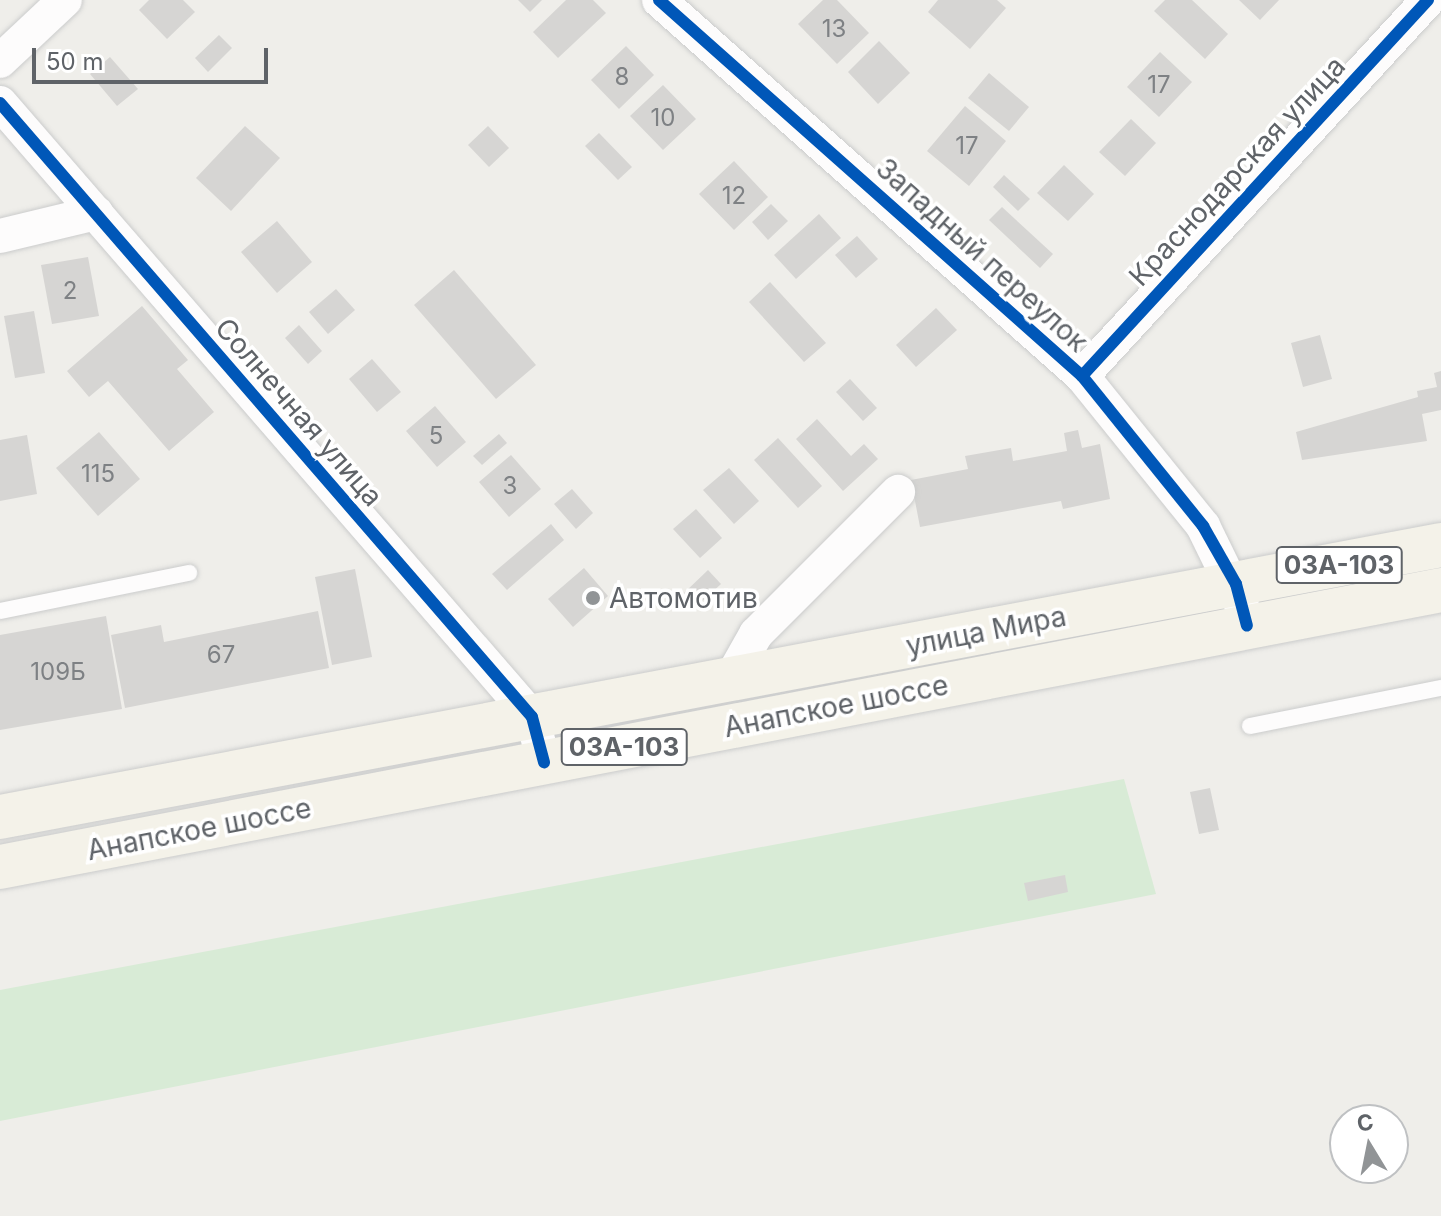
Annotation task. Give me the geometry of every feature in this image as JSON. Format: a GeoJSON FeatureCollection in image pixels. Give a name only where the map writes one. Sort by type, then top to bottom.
{"type":"FeatureCollection","features":[{"type":"Feature","properties":{"kind":"main road","name":"улица Мира"},"geometry":{"type":"LineString","coordinates":[[532,717],[1441,545]]}},
{"type":"Feature","properties":{"kind":"main road","name":"03А-103"},"geometry":{"type":"LineString","coordinates":[[1247,626],[1441,590]]}},
{"type":"Feature","properties":{"kind":"main road","name":"Анапское шоссе"},"geometry":{"type":"LineString","coordinates":[[0,867],[1247,626]]}},
{"type":"Feature","properties":{"kind":"main road","name":"Анапское шоссе"},"geometry":{"type":"LineString","coordinates":[[0,817],[532,717]]}},
{"type":"Feature","properties":{"kind":"street"},"geometry":{"type":"LineString","coordinates":[[0,61],[65,0]]}},
{"type":"Feature","properties":{"kind":"street","name":"Западный переулок"},"geometry":{"type":"LineString","coordinates":[[659,0],[1082,376],[1203,526],[1236,584],[1247,626]]}},
{"type":"Feature","properties":{"kind":"street","name":"Краснодарская улица"},"geometry":{"type":"LineString","coordinates":[[1082,376],[1428,0]]}},
{"type":"Feature","properties":{"kind":"street","name":"Солнечная улица"},"geometry":{"type":"LineString","coordinates":[[0,103],[532,717],[544,762]]}},
{"type":"Feature","properties":{"kind":"street"},"geometry":{"type":"LineString","coordinates":[[0,236],[96,213]]}},
{"type":"Feature","properties":{"kind":"street"},"geometry":{"type":"LineString","coordinates":[[730,680],[756,634],[898,492]]}},
{"type":"Feature","properties":{"kind":"lane"},"geometry":{"type":"LineString","coordinates":[[0,611],[189,573]]}},
{"type":"Feature","properties":{"kind":"lane"},"geometry":{"type":"LineString","coordinates":[[1250,726],[1441,688]]}},
{"type":"Feature","properties":{"kind":"green space"},"geometry":{"type":"Polygon","coordinates":[[[1124,779],[1156,894],[0,1121],[0,990],[1124,779]]]}},
{"type":"Feature","properties":{"kind":"building"},"geometry":{"type":"Polygon","coordinates":[[[149,0],[183,0],[195,12],[167,39],[139,10],[149,0]]]}},
{"type":"Feature","properties":{"kind":"building"},"geometry":{"type":"Polygon","coordinates":[[[518,0],[542,0],[530,12],[518,0]]]}},
{"type":"Feature","properties":{"kind":"building"},"geometry":{"type":"Polygon","coordinates":[[[566,0],[593,0],[606,13],[558,58],[533,32],[566,0]]]}},
{"type":"Feature","properties":{"kind":"building"},"geometry":{"type":"Polygon","coordinates":[[[823,0],[837,0],[869,33],[837,64],[798,24],[823,0]]]}},
{"type":"Feature","properties":{"kind":"building"},"geometry":{"type":"Polygon","coordinates":[[[938,0],[997,0],[1006,8],[970,49],[928,12],[938,0]]]}},
{"type":"Feature","properties":{"kind":"building"},"geometry":{"type":"Polygon","coordinates":[[[1165,0],[1192,0],[1228,34],[1205,59],[1154,11],[1165,0]]]}},
{"type":"Feature","properties":{"kind":"building"},"geometry":{"type":"Polygon","coordinates":[[[1239,0],[1279,0],[1260,20],[1239,0]]]}},
{"type":"Feature","properties":{"kind":"building"},"geometry":{"type":"Polygon","coordinates":[[[219,35],[232,48],[208,72],[195,58],[219,35]]]}},
{"type":"Feature","properties":{"kind":"building"},"geometry":{"type":"Polygon","coordinates":[[[879,41],[910,73],[878,104],[848,72],[879,41]]]}},
{"type":"Feature","properties":{"kind":"building"},"geometry":{"type":"Polygon","coordinates":[[[626,46],[654,75],[619,109],[591,80],[626,46]]]}},
{"type":"Feature","properties":{"kind":"building"},"geometry":{"type":"Polygon","coordinates":[[[1160,52],[1192,82],[1159,117],[1127,87],[1160,52]]]}},
{"type":"Feature","properties":{"kind":"building"},"geometry":{"type":"Polygon","coordinates":[[[110,57],[138,89],[117,106],[90,74],[110,57]]]}},
{"type":"Feature","properties":{"kind":"building"},"geometry":{"type":"Polygon","coordinates":[[[989,73],[1029,107],[1009,131],[968,98],[989,73]]]}},
{"type":"Feature","properties":{"kind":"building"},"geometry":{"type":"Polygon","coordinates":[[[663,85],[696,119],[663,150],[630,116],[663,85]]]}},
{"type":"Feature","properties":{"kind":"building"},"geometry":{"type":"Polygon","coordinates":[[[965,106],[1006,141],[969,186],[927,151],[965,106]]]}},
{"type":"Feature","properties":{"kind":"building"},"geometry":{"type":"Polygon","coordinates":[[[1131,119],[1156,143],[1125,176],[1099,152],[1131,119]]]}},
{"type":"Feature","properties":{"kind":"building"},"geometry":{"type":"Polygon","coordinates":[[[245,126],[280,158],[231,211],[196,178],[245,126]]]}},
{"type":"Feature","properties":{"kind":"building"},"geometry":{"type":"Polygon","coordinates":[[[488,126],[509,148],[489,167],[468,145],[488,126]]]}},
{"type":"Feature","properties":{"kind":"building"},"geometry":{"type":"Polygon","coordinates":[[[599,133],[632,167],[618,180],[585,146],[599,133]]]}},
{"type":"Feature","properties":{"kind":"building"},"geometry":{"type":"Polygon","coordinates":[[[734,161],[768,197],[734,230],[699,194],[734,161]]]}},
{"type":"Feature","properties":{"kind":"building"},"geometry":{"type":"Polygon","coordinates":[[[1064,165],[1094,194],[1068,221],[1037,193],[1064,165]]]}},
{"type":"Feature","properties":{"kind":"building"},"geometry":{"type":"Polygon","coordinates":[[[1004,175],[1030,199],[1018,211],[993,187],[1004,175]]]}},
{"type":"Feature","properties":{"kind":"building"},"geometry":{"type":"Polygon","coordinates":[[[771,204],[788,221],[768,240],[752,222],[771,204]]]}},
{"type":"Feature","properties":{"kind":"building"},"geometry":{"type":"Polygon","coordinates":[[[1002,207],[1053,254],[1040,268],[989,220],[1002,207]]]}},
{"type":"Feature","properties":{"kind":"building"},"geometry":{"type":"Polygon","coordinates":[[[819,214],[841,238],[796,279],[774,255],[819,214]]]}},
{"type":"Feature","properties":{"kind":"building"},"geometry":{"type":"Polygon","coordinates":[[[277,221],[312,262],[277,293],[241,252],[277,221]]]}},
{"type":"Feature","properties":{"kind":"building"},"geometry":{"type":"Polygon","coordinates":[[[857,236],[878,259],[856,278],[835,255],[857,236]]]}},
{"type":"Feature","properties":{"kind":"building"},"geometry":{"type":"Polygon","coordinates":[[[88,257],[99,316],[52,324],[41,265],[88,257]]]}},
{"type":"Feature","properties":{"kind":"building"},"geometry":{"type":"Polygon","coordinates":[[[454,270],[536,365],[496,399],[414,305],[454,270]]]}},
{"type":"Feature","properties":{"kind":"building"},"geometry":{"type":"Polygon","coordinates":[[[770,282],[826,343],[804,362],[749,302],[770,282]]]}},
{"type":"Feature","properties":{"kind":"building"},"geometry":{"type":"Polygon","coordinates":[[[336,289],[355,310],[328,334],[309,312],[336,289]]]}},
{"type":"Feature","properties":{"kind":"building"},"geometry":{"type":"Polygon","coordinates":[[[142,306],[188,360],[177,369],[214,412],[169,451],[108,381],[89,397],[67,371],[142,306]]]}},
{"type":"Feature","properties":{"kind":"building"},"geometry":{"type":"Polygon","coordinates":[[[936,308],[957,330],[916,367],[896,345],[936,308]]]}},
{"type":"Feature","properties":{"kind":"building"},"geometry":{"type":"Polygon","coordinates":[[[34,311],[45,373],[15,378],[4,316],[34,311]]]}},
{"type":"Feature","properties":{"kind":"building"},"geometry":{"type":"Polygon","coordinates":[[[299,325],[322,351],[308,364],[285,338],[299,325]]]}},
{"type":"Feature","properties":{"kind":"building"},"geometry":{"type":"Polygon","coordinates":[[[1320,335],[1332,379],[1303,387],[1291,343],[1320,335]]]}},
{"type":"Feature","properties":{"kind":"building"},"geometry":{"type":"Polygon","coordinates":[[[372,359],[401,392],[377,412],[349,379],[372,359]]]}},
{"type":"Feature","properties":{"kind":"building"},"geometry":{"type":"Polygon","coordinates":[[[1441,371],[1441,410],[1422,414],[1427,441],[1302,460],[1296,432],[1418,397],[1417,391],[1437,387],[1434,373],[1441,371]]]}},
{"type":"Feature","properties":{"kind":"building"},"geometry":{"type":"Polygon","coordinates":[[[850,379],[877,408],[863,421],[836,392],[850,379]]]}},
{"type":"Feature","properties":{"kind":"building"},"geometry":{"type":"Polygon","coordinates":[[[435,406],[466,442],[437,467],[406,431],[435,406]]]}},
{"type":"Feature","properties":{"kind":"building"},"geometry":{"type":"Polygon","coordinates":[[[817,419],[851,456],[864,444],[878,459],[843,491],[796,439],[817,419]]]}},
{"type":"Feature","properties":{"kind":"building"},"geometry":{"type":"Polygon","coordinates":[[[1078,430],[1082,448],[1100,444],[1110,499],[1063,509],[1061,501],[920,527],[911,480],[968,469],[965,456],[1011,448],[1013,461],[1067,451],[1064,433],[1078,430]]]}},
{"type":"Feature","properties":{"kind":"building"},"geometry":{"type":"Polygon","coordinates":[[[99,432],[140,479],[98,516],[56,468],[99,432]]]}},
{"type":"Feature","properties":{"kind":"building"},"geometry":{"type":"Polygon","coordinates":[[[499,434],[507,443],[482,465],[473,456],[499,434]]]}},
{"type":"Feature","properties":{"kind":"building"},"geometry":{"type":"Polygon","coordinates":[[[27,435],[37,494],[0,501],[0,440],[27,435]]]}},
{"type":"Feature","properties":{"kind":"building"},"geometry":{"type":"Polygon","coordinates":[[[778,438],[822,486],[798,508],[754,460],[778,438]]]}},
{"type":"Feature","properties":{"kind":"building"},"geometry":{"type":"Polygon","coordinates":[[[511,455],[541,489],[509,517],[479,482],[511,455]]]}},
{"type":"Feature","properties":{"kind":"building"},"geometry":{"type":"Polygon","coordinates":[[[729,468],[759,501],[734,524],[703,490],[729,468]]]}},
{"type":"Feature","properties":{"kind":"building"},"geometry":{"type":"Polygon","coordinates":[[[572,489],[593,513],[576,529],[554,504],[572,489]]]}},
{"type":"Feature","properties":{"kind":"building"},"geometry":{"type":"Polygon","coordinates":[[[696,509],[722,538],[700,558],[673,529],[696,509]]]}},
{"type":"Feature","properties":{"kind":"building"},"geometry":{"type":"Polygon","coordinates":[[[551,524],[564,540],[507,590],[492,574],[551,524]]]}},
{"type":"Feature","properties":{"kind":"building"},"geometry":{"type":"Polygon","coordinates":[[[584,568],[608,596],[573,627],[548,599],[584,568]]]}},
{"type":"Feature","properties":{"kind":"building"},"geometry":{"type":"Polygon","coordinates":[[[355,569],[372,657],[332,665],[315,577],[355,569]]]}},
{"type":"Feature","properties":{"kind":"building"},"geometry":{"type":"Polygon","coordinates":[[[708,570],[721,584],[696,607],[684,593],[708,570]]]}},
{"type":"Feature","properties":{"kind":"building"},"geometry":{"type":"Polygon","coordinates":[[[318,611],[329,668],[125,708],[111,635],[161,625],[164,642],[318,611]]]}},
{"type":"Feature","properties":{"kind":"building"},"geometry":{"type":"Polygon","coordinates":[[[106,616],[122,709],[0,730],[0,635],[106,616]]]}},
{"type":"Feature","properties":{"kind":"building"},"geometry":{"type":"Polygon","coordinates":[[[1210,788],[1219,830],[1199,834],[1190,792],[1210,788]]]}},
{"type":"Feature","properties":{"kind":"building"},"geometry":{"type":"Polygon","coordinates":[[[1065,875],[1068,892],[1028,901],[1024,883],[1065,875]]]}},
{"type":"Feature","properties":{"kind":"cycle path"},"geometry":{"type":"LineString","coordinates":[[659,0],[1082,376],[1203,526],[1236,584],[1247,626]]}},
{"type":"Feature","properties":{"kind":"cycle path"},"geometry":{"type":"LineString","coordinates":[[1082,376],[1428,0]]}},
{"type":"Feature","properties":{"kind":"cycle path"},"geometry":{"type":"LineString","coordinates":[[0,103],[532,717],[544,762]]}},
{"type":"Feature","properties":{"kind":"place","name":"Автомотив"},"geometry":{"type":"Point","coordinates":[593,598]}}]}
